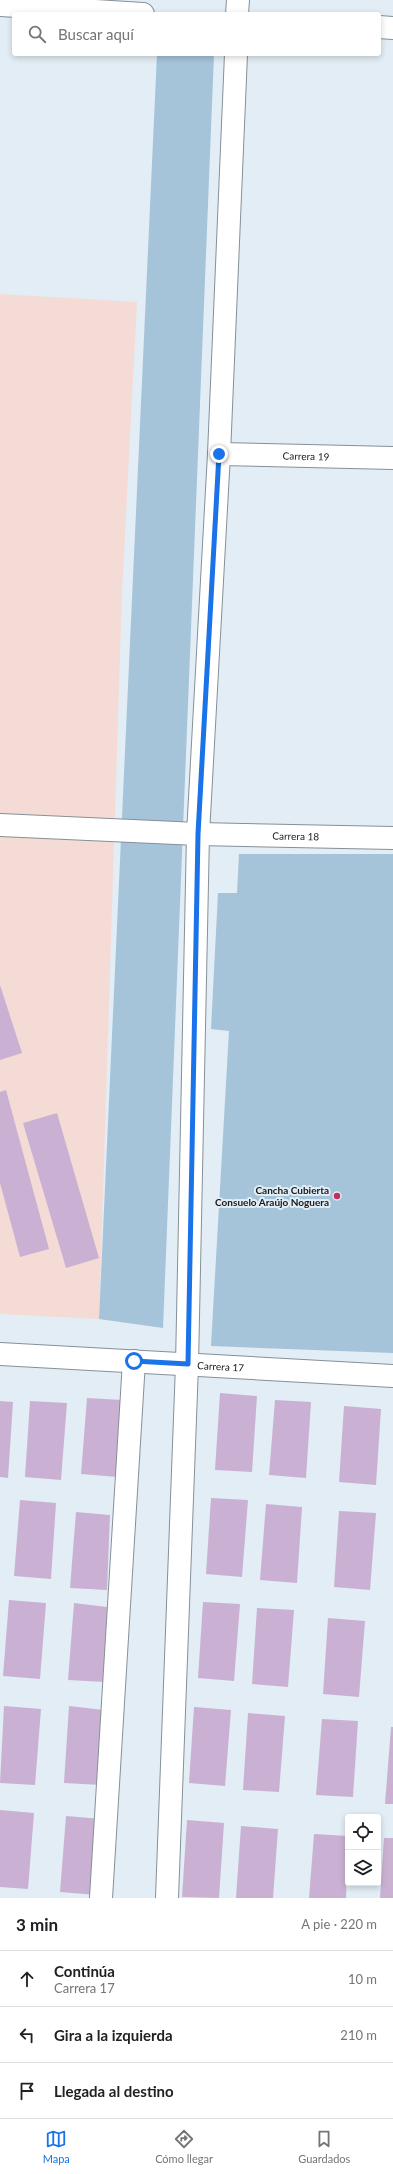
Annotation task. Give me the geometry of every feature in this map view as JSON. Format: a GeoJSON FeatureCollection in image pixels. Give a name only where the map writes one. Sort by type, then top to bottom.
{"type":"FeatureCollection","features":[{"type":"Feature","properties":{"kind":"street"},"geometry":{"type":"LineString","coordinates":[[237,12],[238,0]]}},
{"type":"Feature","properties":{"kind":"street"},"geometry":{"type":"LineString","coordinates":[[0,5],[111,12]]}},
{"type":"Feature","properties":{"kind":"street"},"geometry":{"type":"LineString","coordinates":[[381,27],[393,28]]}},
{"type":"Feature","properties":{"kind":"street"},"geometry":{"type":"LineString","coordinates":[[167,1898],[188,1364],[198,834],[219,454],[236,56]]}},
{"type":"Feature","properties":{"kind":"street","name":"Carrera 19"},"geometry":{"type":"LineString","coordinates":[[219,454],[393,458]]}},
{"type":"Feature","properties":{"kind":"street","name":"Carrera 18"},"geometry":{"type":"LineString","coordinates":[[0,825],[198,834],[393,838]]}},
{"type":"Feature","properties":{"kind":"street","name":"Carrera 17"},"geometry":{"type":"LineString","coordinates":[[0,1354],[393,1376]]}},
{"type":"Feature","properties":{"kind":"street"},"geometry":{"type":"LineString","coordinates":[[101,1898],[134,1361]]}},
{"type":"Feature","properties":{"kind":"shaded area"},"geometry":{"type":"Polygon","coordinates":[[[157,56],[214,56],[163,1328],[99,1319],[157,56]]]}},
{"type":"Feature","properties":{"kind":"shaded area"},"geometry":{"type":"Polygon","coordinates":[[[0,294],[137,302],[122,591],[99,1319],[0,1314],[0,294]]]}},
{"type":"Feature","properties":{"kind":"shaded area"},"geometry":{"type":"Polygon","coordinates":[[[239,854],[393,854],[393,1353],[211,1346],[229,1031],[211,1029],[218,893],[237,893],[239,854]]]}},
{"type":"Feature","properties":{"kind":"building"},"geometry":{"type":"Polygon","coordinates":[[[0,985],[22,1053],[0,1060],[0,985]]]}},
{"type":"Feature","properties":{"kind":"building"},"geometry":{"type":"Polygon","coordinates":[[[6,1090],[49,1249],[20,1257],[0,1183],[0,1092],[6,1090]]]}},
{"type":"Feature","properties":{"kind":"building"},"geometry":{"type":"Polygon","coordinates":[[[57,1113],[99,1258],[66,1268],[23,1123],[57,1113]]]}},
{"type":"Feature","properties":{"kind":"building"},"geometry":{"type":"Polygon","coordinates":[[[220,1393],[257,1396],[252,1472],[215,1470],[220,1393]]]}},
{"type":"Feature","properties":{"kind":"building"},"geometry":{"type":"Polygon","coordinates":[[[87,1398],[123,1400],[118,1477],[81,1474],[87,1398]]]}},
{"type":"Feature","properties":{"kind":"building"},"geometry":{"type":"Polygon","coordinates":[[[275,1400],[311,1402],[306,1478],[269,1475],[275,1400]]]}},
{"type":"Feature","properties":{"kind":"building"},"geometry":{"type":"Polygon","coordinates":[[[0,1401],[13,1402],[8,1478],[0,1477],[0,1401]]]}},
{"type":"Feature","properties":{"kind":"building"},"geometry":{"type":"Polygon","coordinates":[[[30,1401],[67,1403],[61,1480],[25,1477],[30,1401]]]}},
{"type":"Feature","properties":{"kind":"building"},"geometry":{"type":"Polygon","coordinates":[[[344,1406],[381,1409],[376,1485],[339,1482],[344,1406]]]}},
{"type":"Feature","properties":{"kind":"building"},"geometry":{"type":"Polygon","coordinates":[[[211,1498],[248,1500],[242,1577],[206,1574],[211,1498]]]}},
{"type":"Feature","properties":{"kind":"building"},"geometry":{"type":"Polygon","coordinates":[[[20,1500],[56,1503],[51,1579],[14,1576],[20,1500]]]}},
{"type":"Feature","properties":{"kind":"building"},"geometry":{"type":"Polygon","coordinates":[[[266,1504],[302,1507],[297,1583],[260,1580],[266,1504]]]}},
{"type":"Feature","properties":{"kind":"building"},"geometry":{"type":"Polygon","coordinates":[[[339,1511],[376,1513],[370,1590],[334,1587],[339,1511]]]}},
{"type":"Feature","properties":{"kind":"building"},"geometry":{"type":"Polygon","coordinates":[[[76,1512],[110,1515],[107,1590],[70,1588],[76,1512]]]}},
{"type":"Feature","properties":{"kind":"building"},"geometry":{"type":"Polygon","coordinates":[[[9,1600],[46,1603],[40,1679],[3,1676],[9,1600]]]}},
{"type":"Feature","properties":{"kind":"building"},"geometry":{"type":"Polygon","coordinates":[[[203,1602],[240,1604],[234,1681],[198,1678],[203,1602]]]}},
{"type":"Feature","properties":{"kind":"building"},"geometry":{"type":"Polygon","coordinates":[[[74,1603],[107,1607],[105,1682],[68,1680],[74,1603]]]}},
{"type":"Feature","properties":{"kind":"building"},"geometry":{"type":"Polygon","coordinates":[[[257,1608],[294,1610],[288,1687],[252,1684],[257,1608]]]}},
{"type":"Feature","properties":{"kind":"building"},"geometry":{"type":"Polygon","coordinates":[[[328,1618],[365,1621],[359,1697],[323,1694],[328,1618]]]}},
{"type":"Feature","properties":{"kind":"building"},"geometry":{"type":"Polygon","coordinates":[[[4,1706],[41,1709],[35,1785],[0,1783],[4,1706]]]}},
{"type":"Feature","properties":{"kind":"building"},"geometry":{"type":"Polygon","coordinates":[[[69,1706],[104,1710],[101,1785],[64,1783],[69,1706]]]}},
{"type":"Feature","properties":{"kind":"building"},"geometry":{"type":"Polygon","coordinates":[[[194,1707],[231,1710],[225,1786],[189,1783],[194,1707]]]}},
{"type":"Feature","properties":{"kind":"building"},"geometry":{"type":"Polygon","coordinates":[[[248,1713],[285,1716],[279,1792],[243,1790],[248,1713]]]}},
{"type":"Feature","properties":{"kind":"building"},"geometry":{"type":"Polygon","coordinates":[[[322,1719],[358,1721],[353,1797],[316,1795],[322,1719]]]}},
{"type":"Feature","properties":{"kind":"building"},"geometry":{"type":"Polygon","coordinates":[[[391,1727],[393,1727],[393,1804],[385,1804],[391,1727]]]}},
{"type":"Feature","properties":{"kind":"building"},"geometry":{"type":"Polygon","coordinates":[[[0,1810],[34,1813],[28,1889],[0,1887],[0,1810]]]}},
{"type":"Feature","properties":{"kind":"building"},"geometry":{"type":"Polygon","coordinates":[[[66,1816],[102,1819],[97,1895],[60,1892],[66,1816]]]}},
{"type":"Feature","properties":{"kind":"building"},"geometry":{"type":"Polygon","coordinates":[[[187,1820],[224,1823],[219,1898],[182,1897],[187,1820]]]}},
{"type":"Feature","properties":{"kind":"building"},"geometry":{"type":"Polygon","coordinates":[[[241,1826],[278,1829],[273,1898],[236,1898],[241,1826]]]}},
{"type":"Feature","properties":{"kind":"building"},"geometry":{"type":"Polygon","coordinates":[[[314,1834],[345,1836],[346,1898],[309,1898],[314,1834]]]}},
{"type":"Feature","properties":{"kind":"building"},"geometry":{"type":"Polygon","coordinates":[[[384,1838],[393,1838],[393,1898],[380,1898],[384,1838]]]}},
{"type":"Feature","properties":{"kind":"place","name":"Cancha Cubierta Consuelo Araújo Noguera"},"geometry":{"type":"Point","coordinates":[337,1196]}},
{"type":"Feature","properties":{"kind":"route"},"geometry":{"type":"LineString","coordinates":[[134,1361],[188,1364],[198,834],[219,454]]}}]}
